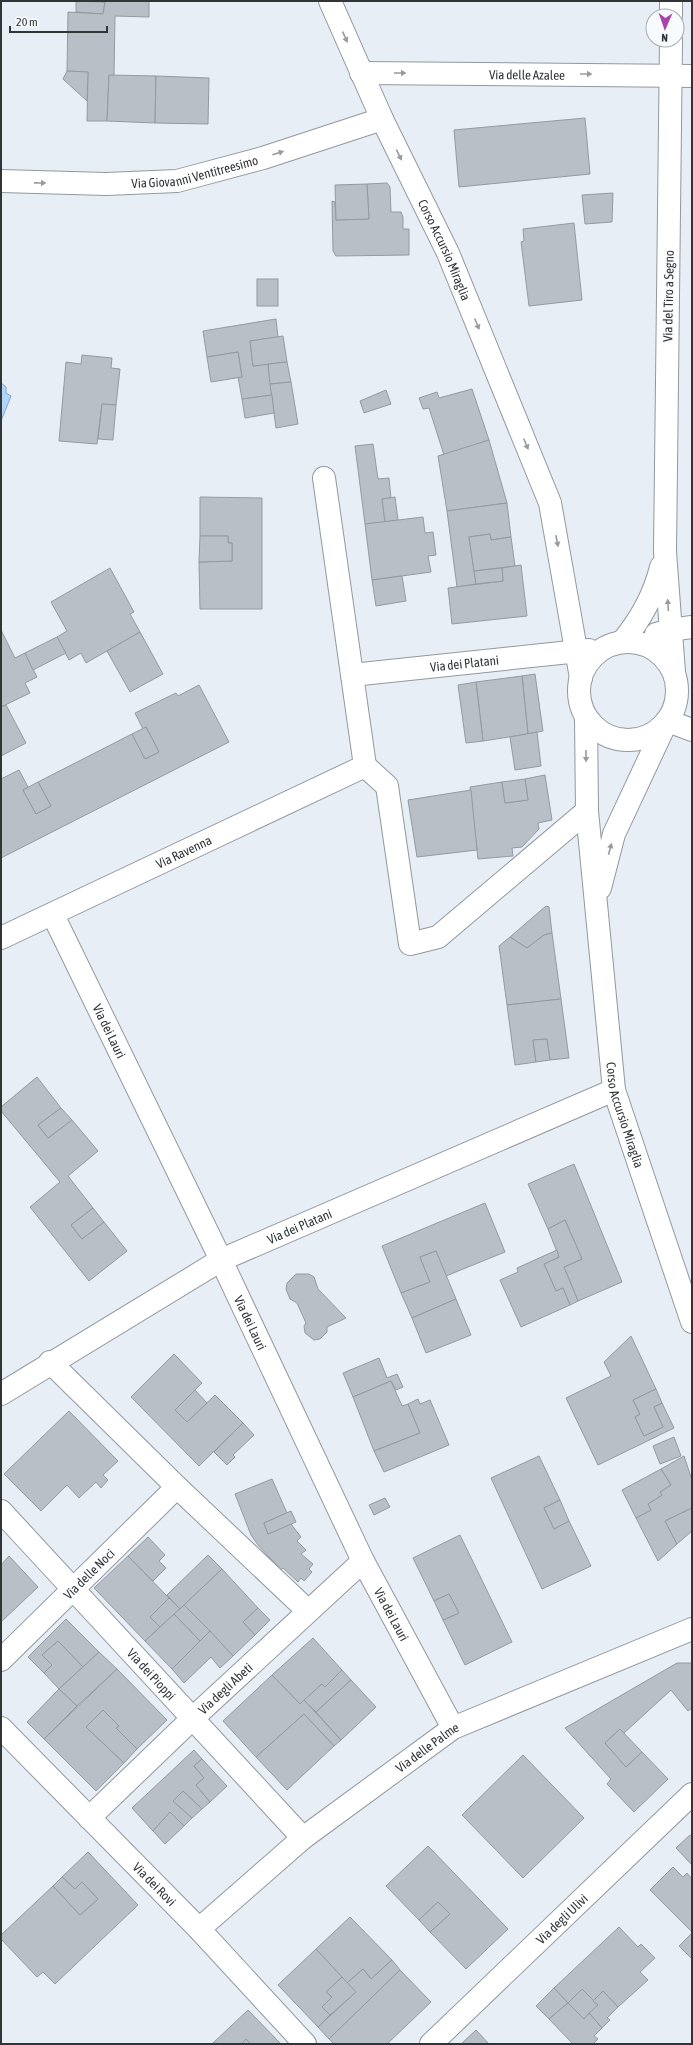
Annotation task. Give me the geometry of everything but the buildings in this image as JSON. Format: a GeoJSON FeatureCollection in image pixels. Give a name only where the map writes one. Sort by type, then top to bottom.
{"type":"FeatureCollection","features":[{"type":"Feature","properties":{"kind":"street","name":"Corso Accursio Miraglia"},"geometry":{"type":"LineString","coordinates":[[330,1],[382,119],[448,253],[550,503],[573,627],[580,678]]}},
{"type":"Feature","properties":{"kind":"street","name":"Via del Tiro a Segno"},"geometry":{"type":"LineString","coordinates":[[665,552],[671,48]]}},
{"type":"Feature","properties":{"kind":"street","name":"Via delle Azalee"},"geometry":{"type":"LineString","coordinates":[[361,73],[692,76]]}},
{"type":"Feature","properties":{"kind":"street","name":"Via Giovanni Ventitreesimo"},"geometry":{"type":"LineString","coordinates":[[1,181],[106,184],[177,181],[263,158],[382,119]]}},
{"type":"Feature","properties":{"kind":"street"},"geometry":{"type":"LineString","coordinates":[[324,478],[365,766],[387,786],[410,944],[438,938],[587,811]]}},
{"type":"Feature","properties":{"kind":"street"},"geometry":{"type":"LineString","coordinates":[[596,900],[614,834],[675,708],[678,696],[670,630],[665,552]]}},
{"type":"Feature","properties":{"kind":"street"},"geometry":{"type":"LineString","coordinates":[[619,644],[647,609],[658,583],[665,552]]}},
{"type":"Feature","properties":{"kind":"street"},"geometry":{"type":"LineString","coordinates":[[692,627],[670,630],[619,644],[592,657],[580,678],[578,691],[580,704],[586,717],[594,727],[605,735],[618,739],[631,740],[644,738],[657,732],[692,698]]}},
{"type":"Feature","properties":{"kind":"street"},"geometry":{"type":"LineString","coordinates":[[619,644],[646,645],[658,651],[667,660],[674,672]]}},
{"type":"Feature","properties":{"kind":"street","name":"Via dei Platani"},"geometry":{"type":"LineString","coordinates":[[352,675],[619,644]]}},
{"type":"Feature","properties":{"kind":"street","name":"Corso Accursio Miraglia"},"geometry":{"type":"LineString","coordinates":[[586,717],[587,811],[614,1090],[692,1322]]}},
{"type":"Feature","properties":{"kind":"street"},"geometry":{"type":"LineString","coordinates":[[668,721],[692,730]]}},
{"type":"Feature","properties":{"kind":"street","name":"Via Ravenna"},"geometry":{"type":"LineString","coordinates":[[1,938],[53,915],[365,766]]}},
{"type":"Feature","properties":{"kind":"street","name":"Via dei Lauri"},"geometry":{"type":"LineString","coordinates":[[53,915],[221,1260],[363,1561],[453,1728]]}},
{"type":"Feature","properties":{"kind":"street","name":"Via dei Platani"},"geometry":{"type":"LineString","coordinates":[[1,1394],[50,1362],[221,1260],[614,1090]]}},
{"type":"Feature","properties":{"kind":"street"},"geometry":{"type":"LineString","coordinates":[[50,1362],[177,1487],[308,1611]]}},
{"type":"Feature","properties":{"kind":"street","name":"Via delle Noci"},"geometry":{"type":"LineString","coordinates":[[1,1660],[177,1487]]}},
{"type":"Feature","properties":{"kind":"street","name":"Via dei Pioppi"},"geometry":{"type":"LineString","coordinates":[[1,1511],[303,1838]]}},
{"type":"Feature","properties":{"kind":"street","name":"Via degli Abeti"},"geometry":{"type":"LineString","coordinates":[[89,1818],[192,1718],[363,1561]]}},
{"type":"Feature","properties":{"kind":"street","name":"Via delle Palme"},"geometry":{"type":"LineString","coordinates":[[199,1929],[303,1838],[453,1728],[692,1629]]}},
{"type":"Feature","properties":{"kind":"street","name":"Via dei Rovi"},"geometry":{"type":"LineString","coordinates":[[1,1728],[199,1929],[305,2044]]}},
{"type":"Feature","properties":{"kind":"street","name":"Via degli Ulivi"},"geometry":{"type":"LineString","coordinates":[[431,2044],[692,1794]]}},
{"type":"Feature","properties":{"kind":"water"},"geometry":{"type":"Polygon","coordinates":[[[1,383],[6,387],[6,393],[11,396],[1,421],[1,383]]]}}]}
